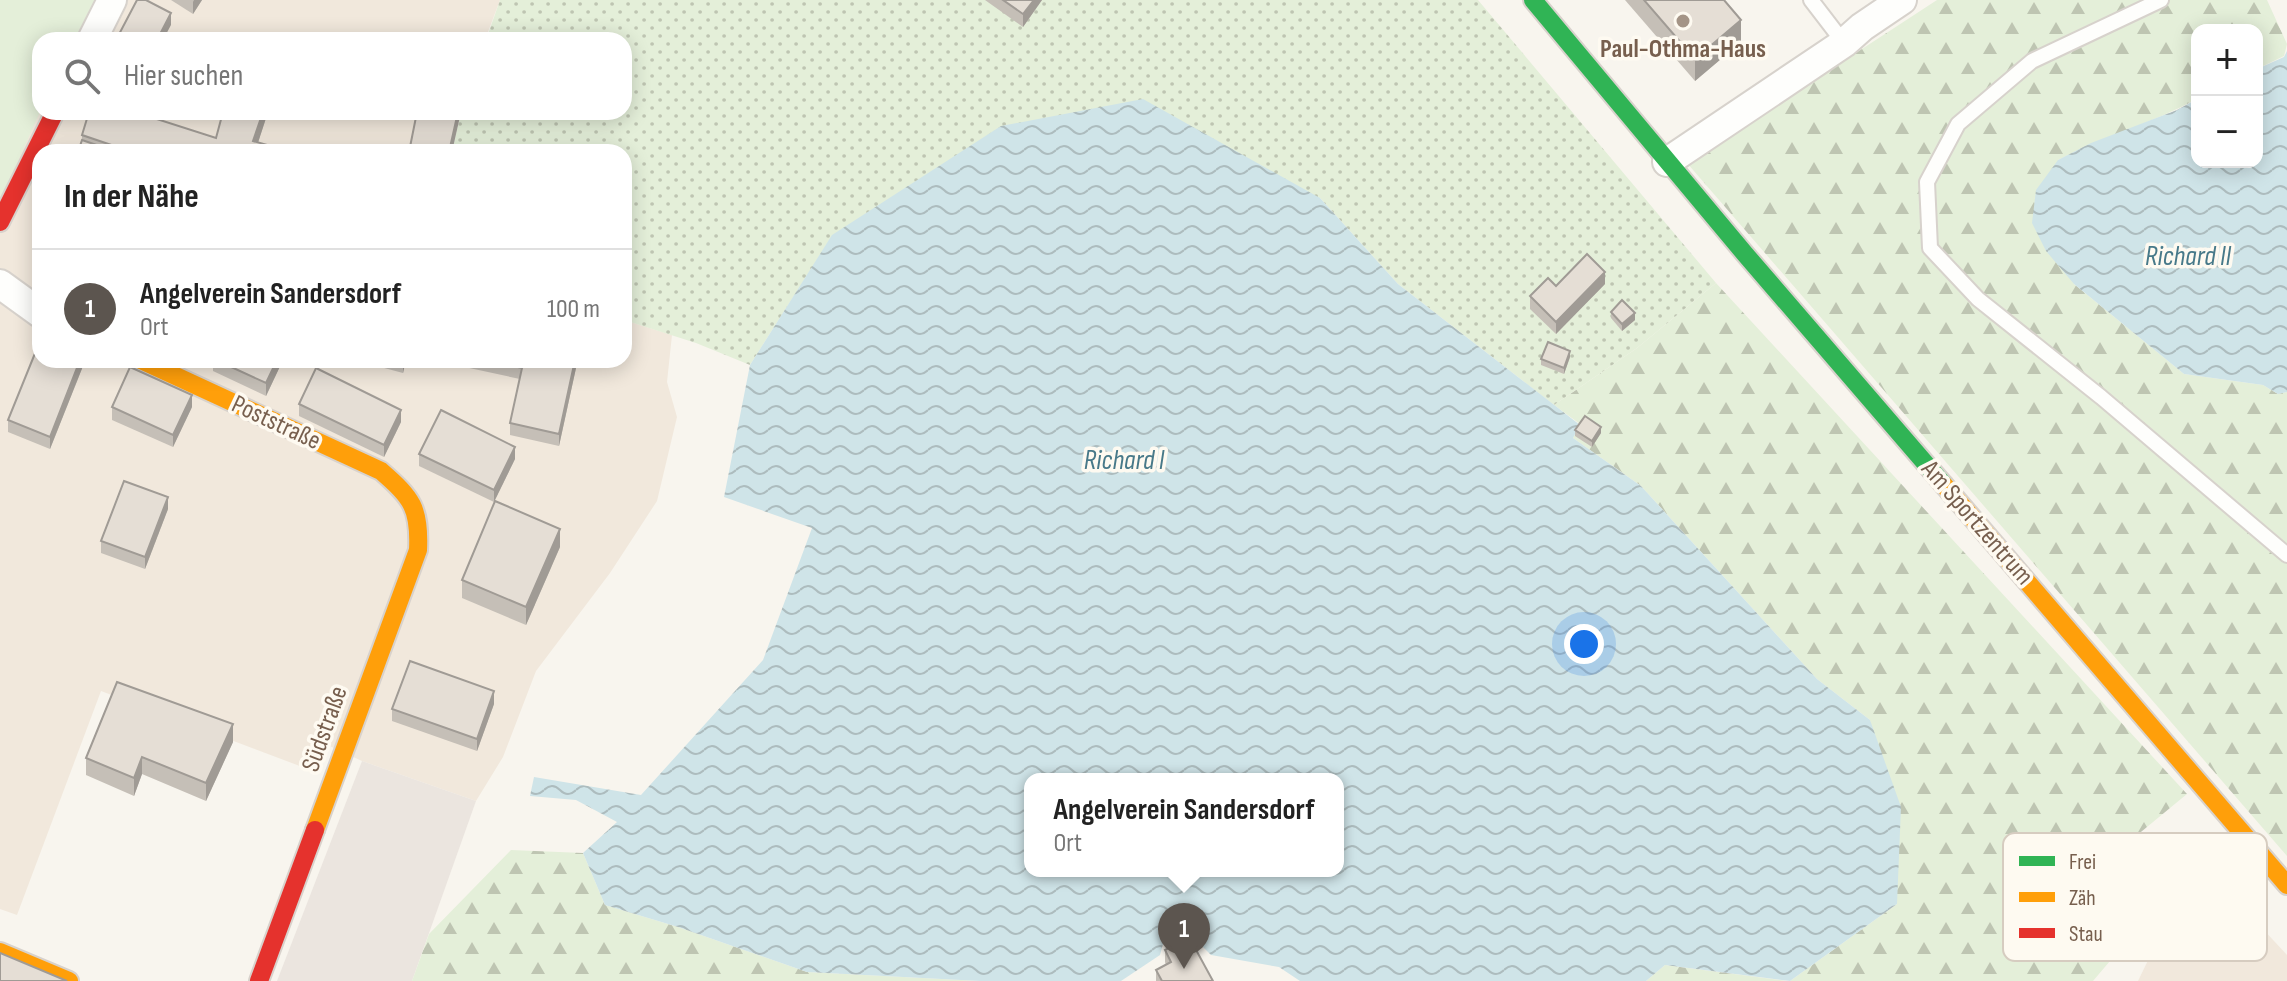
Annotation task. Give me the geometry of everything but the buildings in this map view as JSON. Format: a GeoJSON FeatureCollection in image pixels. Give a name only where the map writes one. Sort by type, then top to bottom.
{"type":"FeatureCollection","features":[{"type":"Feature","properties":{"kind":"street"},"geometry":{"type":"LineString","coordinates":[[96,32],[112,0]]}},
{"type":"Feature","properties":{"kind":"street","name":"Am Sportzentrum"},"geometry":{"type":"LineString","coordinates":[[1533,0],[1667,162],[2242,833]]}},
{"type":"Feature","properties":{"kind":"street"},"geometry":{"type":"LineString","coordinates":[[1667,162],[1844,43],[1902,0]]}},
{"type":"Feature","properties":{"kind":"street"},"geometry":{"type":"LineString","coordinates":[[39,144],[51,120]]}},
{"type":"Feature","properties":{"kind":"street"},"geometry":{"type":"LineString","coordinates":[[0,222],[32,158]]}},
{"type":"Feature","properties":{"kind":"street"},"geometry":{"type":"LineString","coordinates":[[0,284],[32,307]]}},
{"type":"Feature","properties":{"kind":"street","name":"Poststraße"},"geometry":{"type":"LineString","coordinates":[[158,368],[381,471],[407,494]]}},
{"type":"Feature","properties":{"kind":"street","name":"Südstraße"},"geometry":{"type":"LineString","coordinates":[[259,981],[418,550],[421,519],[407,494]]}},
{"type":"Feature","properties":{"kind":"street","name":"Am Sportzentrum"},"geometry":{"type":"LineString","coordinates":[[2267,862],[2287,885]]}},
{"type":"Feature","properties":{"kind":"street"},"geometry":{"type":"LineString","coordinates":[[0,952],[69,981]]}},
{"type":"Feature","properties":{"kind":"lane"},"geometry":{"type":"LineString","coordinates":[[1811,0],[1844,43]]}},
{"type":"Feature","properties":{"kind":"lane"},"geometry":{"type":"LineString","coordinates":[[2161,0],[2032,61],[1958,124],[1927,182],[1930,248],[1978,299],[2287,555]]}},
{"type":"Feature","properties":{"kind":"shaded area"},"geometry":{"type":"Polygon","coordinates":[[[0,0],[500,0],[488,32],[32,32],[32,120],[458,120],[453,144],[32,144],[32,368],[632,368],[632,322],[672,335],[667,382],[677,417],[657,501],[610,573],[536,671],[503,757],[476,801],[362,761],[323,743],[313,771],[101,691],[17,915],[0,909],[0,0]]]}},
{"type":"Feature","properties":{"kind":"shaded area"},"geometry":{"type":"Polygon","coordinates":[[[362,761],[476,801],[412,981],[277,981],[362,761]]]}},
{"type":"Feature","properties":{"kind":"shaded area"},"geometry":{"type":"Polygon","coordinates":[[[2267,933],[2287,955],[2287,981],[2138,981],[2148,961],[2267,961],[2267,933]]]}},
{"type":"Feature","properties":{"kind":"green space"},"geometry":{"type":"Polygon","coordinates":[[[0,0],[98,0],[82,32],[32,32],[32,120],[36,120],[0,201],[0,0]]]}},
{"type":"Feature","properties":{"kind":"green space"},"geometry":{"type":"Polygon","coordinates":[[[500,0],[1478,0],[1716,283],[1637,348],[1554,405],[1398,284],[1320,198],[832,236],[750,365],[696,343],[632,323],[632,144],[454,144],[459,120],[632,120],[632,32],[489,32],[500,0]]]}},
{"type":"Feature","properties":{"kind":"green space"},"geometry":{"type":"Polygon","coordinates":[[[1937,0],[2267,0],[2287,44],[2284,56],[2263,66],[2263,24],[2191,24],[2191,102],[2058,160],[2074,284],[2184,374],[2263,385],[2278,394],[2287,392],[2287,856],[1687,163],[1937,0]]]}},
{"type":"Feature","properties":{"kind":"green space"},"geometry":{"type":"Polygon","coordinates":[[[1716,283],[2187,794],[2140,833],[2003,833],[2003,961],[2110,961],[2093,981],[1790,981],[1897,904],[1870,720],[1817,679],[1641,486],[1573,438],[1580,424],[1554,405],[1637,348],[1716,283]]]}},
{"type":"Feature","properties":{"kind":"green space"},"geometry":{"type":"Polygon","coordinates":[[[511,850],[583,853],[605,905],[807,972],[980,981],[412,981],[429,934],[511,850]]]}},
{"type":"Feature","properties":{"kind":"green space"},"geometry":{"type":"Polygon","coordinates":[[[1665,965],[1787,981],[1646,981],[1665,965]]]}},
{"type":"Feature","properties":{"kind":"water","name":"Richard II"},"geometry":{"type":"Polygon","coordinates":[[[2287,51],[2287,392],[2278,394],[2263,385],[2184,374],[2074,284],[2046,251],[2032,223],[2036,190],[2058,160],[2091,143],[2191,102],[2191,168],[2263,168],[2263,66],[2284,57],[2287,51]]]}},
{"type":"Feature","properties":{"kind":"water","name":"Richard I"},"geometry":{"type":"Polygon","coordinates":[[[1143,99],[1320,198],[1398,284],[1580,425],[1573,438],[1641,486],[1817,679],[1870,720],[1901,807],[1897,904],[1790,981],[1665,965],[1646,981],[1300,981],[1279,967],[1211,955],[1171,915],[1160,955],[1121,981],[980,981],[807,972],[605,905],[583,853],[617,822],[576,800],[530,796],[534,777],[641,795],[763,660],[812,528],[724,497],[750,365],[832,235],[1001,126],[1143,99]]]}},
{"type":"Feature","properties":{"kind":"traffic: fast"},"geometry":{"type":"LineString","coordinates":[[1533,0],[1745,254],[1944,485]]}},
{"type":"Feature","properties":{"kind":"traffic: slow"},"geometry":{"type":"LineString","coordinates":[[158,368],[381,471],[412,505],[417,524],[418,550],[315,830]]}},
{"type":"Feature","properties":{"kind":"traffic: slow"},"geometry":{"type":"LineString","coordinates":[[1944,485],[2242,833]]}},
{"type":"Feature","properties":{"kind":"traffic: slow"},"geometry":{"type":"LineString","coordinates":[[2267,862],[2287,885]]}},
{"type":"Feature","properties":{"kind":"traffic: slow"},"geometry":{"type":"LineString","coordinates":[[0,952],[69,981]]}},
{"type":"Feature","properties":{"kind":"traffic: jam"},"geometry":{"type":"LineString","coordinates":[[39,144],[51,120]]}},
{"type":"Feature","properties":{"kind":"traffic: jam"},"geometry":{"type":"LineString","coordinates":[[0,222],[32,158]]}},
{"type":"Feature","properties":{"kind":"traffic: jam"},"geometry":{"type":"LineString","coordinates":[[259,981],[315,830]]}},
{"type":"Feature","properties":{"kind":"place","name":"Paul-Othma-Haus"},"geometry":{"type":"Point","coordinates":[1683,21]}},
{"type":"Feature","properties":{"kind":"place","name":"Angelverein Sandersdorf"},"geometry":{"type":"Point","coordinates":[1184,969]}}]}
